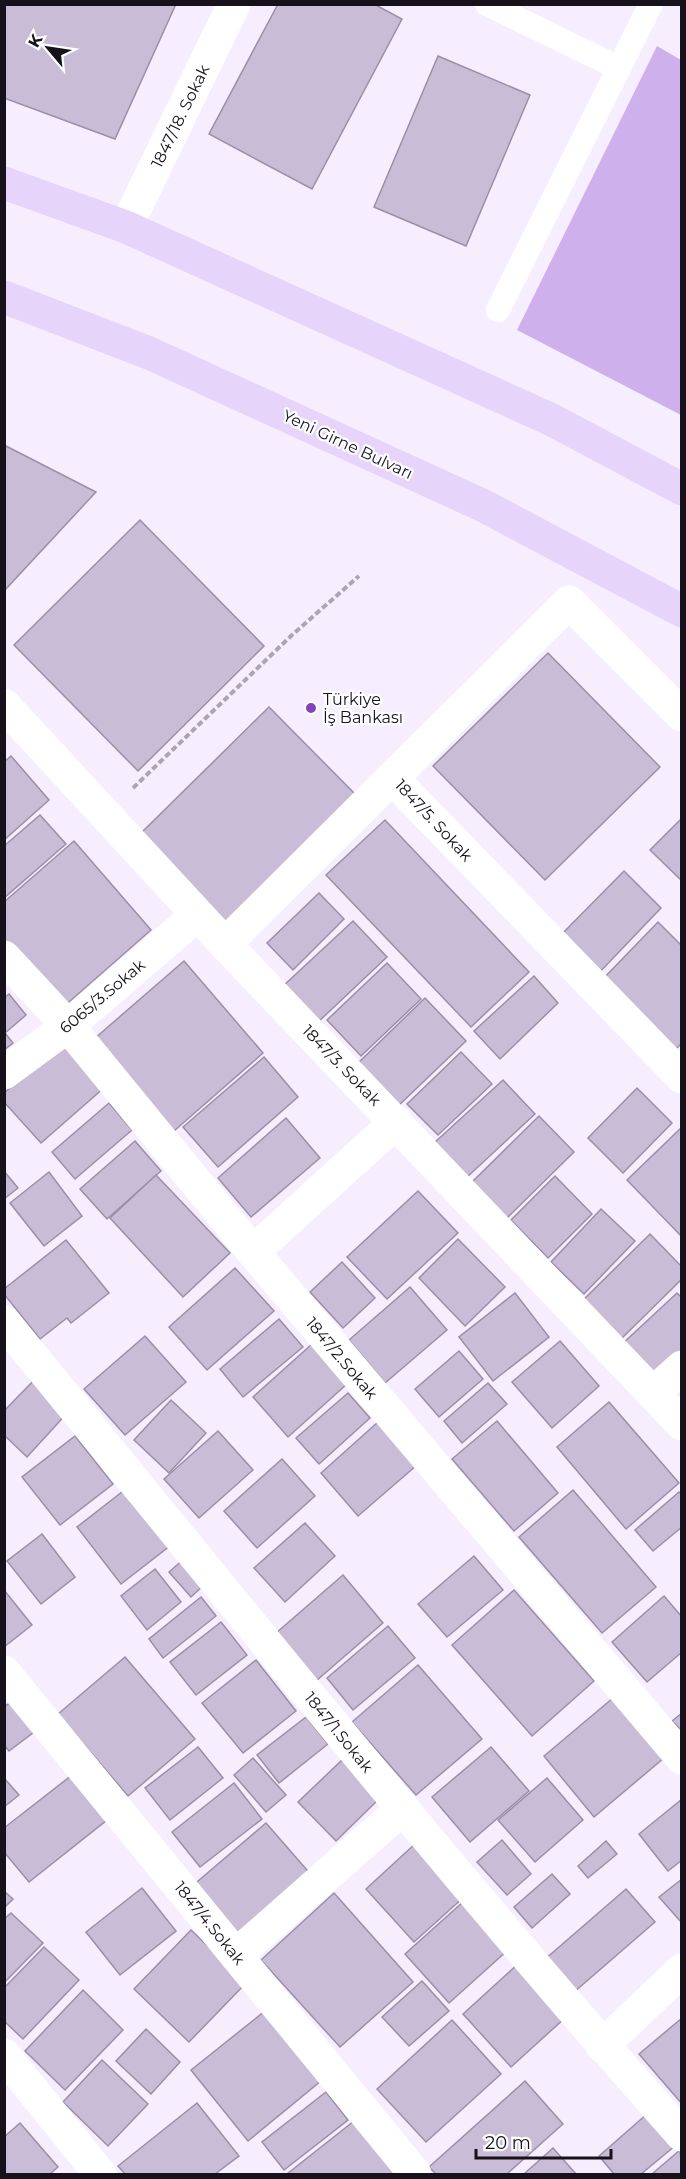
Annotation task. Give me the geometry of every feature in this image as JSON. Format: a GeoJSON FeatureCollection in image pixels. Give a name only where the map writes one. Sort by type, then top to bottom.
{"type":"FeatureCollection","features":[{"type":"Feature","properties":{"kind":"main road"},"geometry":{"type":"LineString","coordinates":[[4,183],[126,227],[552,420],[681,489]]}},
{"type":"Feature","properties":{"kind":"main road","name":"Yeni Girne Bulvarı"},"geometry":{"type":"LineString","coordinates":[[4,297],[149,353],[484,506],[681,611]]}},
{"type":"Feature","properties":{"kind":"street","name":"1847/18. Sokak"},"geometry":{"type":"LineString","coordinates":[[126,227],[234,4]]}},
{"type":"Feature","properties":{"kind":"street","name":"1847/5. Sokak"},"geometry":{"type":"LineString","coordinates":[[681,715],[569,602],[392,778],[681,1077]]}},
{"type":"Feature","properties":{"kind":"street","name":"1847/3. Sokak"},"geometry":{"type":"LineString","coordinates":[[4,705],[107,813],[197,915],[681,1424]]}},
{"type":"Feature","properties":{"kind":"street"},"geometry":{"type":"LineString","coordinates":[[225,944],[392,778]]}},
{"type":"Feature","properties":{"kind":"street","name":"6065/3.Sokak"},"geometry":{"type":"LineString","coordinates":[[4,1074],[68,1026],[197,915]]}},
{"type":"Feature","properties":{"kind":"street","name":"1847/2.Sokak"},"geometry":{"type":"LineString","coordinates":[[4,957],[68,1026],[253,1252],[681,1758]]}},
{"type":"Feature","properties":{"kind":"street"},"geometry":{"type":"LineString","coordinates":[[253,1252],[396,1122]]}},
{"type":"Feature","properties":{"kind":"street","name":"1847/1.Sokak"},"geometry":{"type":"LineString","coordinates":[[4,1322],[403,1809],[602,2046],[681,2135]]}},
{"type":"Feature","properties":{"kind":"street"},"geometry":{"type":"LineString","coordinates":[[653,1393],[681,1367]]}},
{"type":"Feature","properties":{"kind":"street","name":"1847/4.Sokak"},"geometry":{"type":"LineString","coordinates":[[4,1672],[415,2175]]}},
{"type":"Feature","properties":{"kind":"street"},"geometry":{"type":"LineString","coordinates":[[236,1955],[403,1809]]}},
{"type":"Feature","properties":{"kind":"street"},"geometry":{"type":"LineString","coordinates":[[602,2046],[681,1970]]}},
{"type":"Feature","properties":{"kind":"street"},"geometry":{"type":"LineString","coordinates":[[4,2055],[100,2175]]}},
{"type":"Feature","properties":{"kind":"lane"},"geometry":{"type":"LineString","coordinates":[[487,4],[619,68]]}},
{"type":"Feature","properties":{"kind":"lane"},"geometry":{"type":"LineString","coordinates":[[498,310],[651,4]]}},
{"type":"Feature","properties":{"kind":"path"},"geometry":{"type":"LineString","coordinates":[[107,813],[292,634],[359,576]]}},
{"type":"Feature","properties":{"kind":"shaded area"},"geometry":{"type":"Polygon","coordinates":[[[657,46],[681,60],[681,415],[517,330],[657,46]]]}},
{"type":"Feature","properties":{"kind":"building"},"geometry":{"type":"Polygon","coordinates":[[[4,4],[176,4],[115,139],[4,98],[4,4]]]}},
{"type":"Feature","properties":{"kind":"building"},"geometry":{"type":"Polygon","coordinates":[[[278,4],[374,4],[402,19],[312,189],[209,134],[278,4]]]}},
{"type":"Feature","properties":{"kind":"building"},"geometry":{"type":"Polygon","coordinates":[[[438,56],[530,95],[466,246],[374,207],[438,56]]]}},
{"type":"Feature","properties":{"kind":"building"},"geometry":{"type":"Polygon","coordinates":[[[4,445],[96,492],[4,591],[4,445]]]}},
{"type":"Feature","properties":{"kind":"building"},"geometry":{"type":"Polygon","coordinates":[[[140,520],[264,646],[138,771],[14,645],[140,520]]]}},
{"type":"Feature","properties":{"kind":"building"},"geometry":{"type":"Polygon","coordinates":[[[548,653],[660,767],[545,880],[433,766],[548,653]]]}},
{"type":"Feature","properties":{"kind":"building"},"geometry":{"type":"Polygon","coordinates":[[[269,707],[355,794],[225,923],[139,835],[269,707]]]}},
{"type":"Feature","properties":{"kind":"building"},"geometry":{"type":"Polygon","coordinates":[[[11,756],[49,800],[4,840],[4,762],[11,756]]]}},
{"type":"Feature","properties":{"kind":"building"},"geometry":{"type":"Polygon","coordinates":[[[40,815],[66,844],[4,898],[4,846],[40,815]]]}},
{"type":"Feature","properties":{"kind":"building"},"geometry":{"type":"Polygon","coordinates":[[[682,818],[682,881],[650,850],[682,818]]]}},
{"type":"Feature","properties":{"kind":"building"},"geometry":{"type":"Polygon","coordinates":[[[385,820],[529,972],[471,1027],[326,875],[385,820]]]}},
{"type":"Feature","properties":{"kind":"building"},"geometry":{"type":"Polygon","coordinates":[[[74,841],[151,930],[61,1009],[4,945],[4,902],[74,841]]]}},
{"type":"Feature","properties":{"kind":"building"},"geometry":{"type":"Polygon","coordinates":[[[624,871],[661,908],[596,976],[557,939],[624,871]]]}},
{"type":"Feature","properties":{"kind":"building"},"geometry":{"type":"Polygon","coordinates":[[[319,893],[344,919],[293,970],[267,943],[319,893]]]}},
{"type":"Feature","properties":{"kind":"building"},"geometry":{"type":"Polygon","coordinates":[[[353,921],[387,957],[316,1024],[282,987],[353,921]]]}},
{"type":"Feature","properties":{"kind":"building"},"geometry":{"type":"Polygon","coordinates":[[[658,922],[682,946],[682,1043],[672,1053],[600,982],[658,922]]]}},
{"type":"Feature","properties":{"kind":"building"},"geometry":{"type":"Polygon","coordinates":[[[184,961],[263,1053],[174,1131],[94,1039],[184,961]]]}},
{"type":"Feature","properties":{"kind":"building"},"geometry":{"type":"Polygon","coordinates":[[[387,963],[421,999],[361,1056],[327,1020],[387,963]]]}},
{"type":"Feature","properties":{"kind":"building"},"geometry":{"type":"Polygon","coordinates":[[[534,976],[558,1003],[500,1059],[474,1031],[534,976]]]}},
{"type":"Feature","properties":{"kind":"building"},"geometry":{"type":"Polygon","coordinates":[[[9,994],[26,1015],[5,1033],[13,1043],[4,1050],[4,998],[9,994]]]}},
{"type":"Feature","properties":{"kind":"building"},"geometry":{"type":"Polygon","coordinates":[[[425,998],[466,1041],[396,1108],[355,1066],[425,998]]]}},
{"type":"Feature","properties":{"kind":"building"},"geometry":{"type":"Polygon","coordinates":[[[64,1041],[105,1087],[41,1143],[4,1102],[4,1093],[64,1041]]]}},
{"type":"Feature","properties":{"kind":"building"},"geometry":{"type":"Polygon","coordinates":[[[461,1052],[492,1084],[438,1135],[407,1104],[461,1052]]]}},
{"type":"Feature","properties":{"kind":"building"},"geometry":{"type":"Polygon","coordinates":[[[264,1057],[298,1097],[218,1167],[183,1127],[264,1057]]]}},
{"type":"Feature","properties":{"kind":"building"},"geometry":{"type":"Polygon","coordinates":[[[503,1080],[535,1114],[466,1178],[434,1143],[503,1080]]]}},
{"type":"Feature","properties":{"kind":"building"},"geometry":{"type":"Polygon","coordinates":[[[637,1088],[672,1123],[623,1173],[588,1138],[637,1088]]]}},
{"type":"Feature","properties":{"kind":"building"},"geometry":{"type":"Polygon","coordinates":[[[109,1103],[132,1130],[75,1179],[52,1152],[109,1103]]]}},
{"type":"Feature","properties":{"kind":"building"},"geometry":{"type":"Polygon","coordinates":[[[539,1116],[574,1152],[503,1222],[468,1186],[539,1116]]]}},
{"type":"Feature","properties":{"kind":"building"},"geometry":{"type":"Polygon","coordinates":[[[286,1118],[320,1158],[251,1217],[218,1178],[286,1118]]]}},
{"type":"Feature","properties":{"kind":"building"},"geometry":{"type":"Polygon","coordinates":[[[682,1127],[682,1237],[627,1180],[682,1127]]]}},
{"type":"Feature","properties":{"kind":"building"},"geometry":{"type":"Polygon","coordinates":[[[135,1141],[161,1171],[107,1219],[80,1189],[135,1141]]]}},
{"type":"Feature","properties":{"kind":"building"},"geometry":{"type":"Polygon","coordinates":[[[4,1171],[18,1188],[4,1199],[4,1171]]]}},
{"type":"Feature","properties":{"kind":"building"},"geometry":{"type":"Polygon","coordinates":[[[49,1172],[82,1216],[44,1246],[10,1203],[49,1172]]]}},
{"type":"Feature","properties":{"kind":"building"},"geometry":{"type":"Polygon","coordinates":[[[156,1175],[230,1253],[183,1297],[110,1218],[156,1175]]]}},
{"type":"Feature","properties":{"kind":"building"},"geometry":{"type":"Polygon","coordinates":[[[555,1176],[592,1214],[548,1258],[511,1220],[555,1176]]]}},
{"type":"Feature","properties":{"kind":"building"},"geometry":{"type":"Polygon","coordinates":[[[418,1191],[458,1233],[387,1299],[347,1257],[418,1191]]]}},
{"type":"Feature","properties":{"kind":"building"},"geometry":{"type":"Polygon","coordinates":[[[601,1209],[635,1241],[584,1294],[551,1262],[601,1209]]]}},
{"type":"Feature","properties":{"kind":"building"},"geometry":{"type":"Polygon","coordinates":[[[650,1234],[682,1267],[682,1279],[618,1342],[580,1303],[650,1234]]]}},
{"type":"Feature","properties":{"kind":"building"},"geometry":{"type":"Polygon","coordinates":[[[458,1239],[505,1287],[465,1326],[419,1278],[458,1239]]]}},
{"type":"Feature","properties":{"kind":"building"},"geometry":{"type":"Polygon","coordinates":[[[66,1240],[109,1293],[71,1323],[67,1318],[40,1339],[4,1294],[4,1289],[66,1240]]]}},
{"type":"Feature","properties":{"kind":"building"},"geometry":{"type":"Polygon","coordinates":[[[342,1262],[375,1298],[343,1328],[310,1292],[342,1262]]]}},
{"type":"Feature","properties":{"kind":"building"},"geometry":{"type":"Polygon","coordinates":[[[235,1268],[274,1311],[207,1370],[169,1327],[235,1268]]]}},
{"type":"Feature","properties":{"kind":"building"},"geometry":{"type":"Polygon","coordinates":[[[410,1287],[447,1330],[385,1383],[349,1340],[410,1287]]]}},
{"type":"Feature","properties":{"kind":"building"},"geometry":{"type":"Polygon","coordinates":[[[515,1293],[549,1337],[493,1381],[459,1337],[515,1293]]]}},
{"type":"Feature","properties":{"kind":"building"},"geometry":{"type":"Polygon","coordinates":[[[677,1293],[682,1298],[682,1355],[653,1381],[620,1346],[677,1293]]]}},
{"type":"Feature","properties":{"kind":"building"},"geometry":{"type":"Polygon","coordinates":[[[279,1319],[303,1347],[243,1397],[220,1369],[279,1319]]]}},
{"type":"Feature","properties":{"kind":"building"},"geometry":{"type":"Polygon","coordinates":[[[145,1336],[186,1382],[125,1435],[84,1389],[145,1336]]]}},
{"type":"Feature","properties":{"kind":"building"},"geometry":{"type":"Polygon","coordinates":[[[560,1341],[599,1386],[552,1428],[512,1382],[560,1341]]]}},
{"type":"Feature","properties":{"kind":"building"},"geometry":{"type":"Polygon","coordinates":[[[312,1344],[347,1384],[288,1437],[253,1397],[312,1344]]]}},
{"type":"Feature","properties":{"kind":"building"},"geometry":{"type":"Polygon","coordinates":[[[459,1351],[483,1379],[439,1417],[415,1389],[459,1351]]]}},
{"type":"Feature","properties":{"kind":"building"},"geometry":{"type":"Polygon","coordinates":[[[35,1379],[69,1411],[27,1457],[4,1435],[4,1411],[35,1379]]]}},
{"type":"Feature","properties":{"kind":"building"},"geometry":{"type":"Polygon","coordinates":[[[488,1383],[507,1404],[462,1443],[444,1421],[488,1383]]]}},
{"type":"Feature","properties":{"kind":"building"},"geometry":{"type":"Polygon","coordinates":[[[348,1393],[370,1418],[319,1464],[296,1438],[348,1393]]]}},
{"type":"Feature","properties":{"kind":"building"},"geometry":{"type":"Polygon","coordinates":[[[171,1400],[206,1433],[169,1473],[134,1440],[171,1400]]]}},
{"type":"Feature","properties":{"kind":"building"},"geometry":{"type":"Polygon","coordinates":[[[609,1402],[679,1483],[626,1529],[557,1447],[609,1402]]]}},
{"type":"Feature","properties":{"kind":"building"},"geometry":{"type":"Polygon","coordinates":[[[497,1421],[558,1493],[514,1531],[452,1459],[497,1421]]]}},
{"type":"Feature","properties":{"kind":"building"},"geometry":{"type":"Polygon","coordinates":[[[378,1422],[417,1465],[358,1516],[321,1473],[378,1422]]]}},
{"type":"Feature","properties":{"kind":"building"},"geometry":{"type":"Polygon","coordinates":[[[218,1431],[253,1470],[199,1518],[164,1479],[218,1431]]]}},
{"type":"Feature","properties":{"kind":"building"},"geometry":{"type":"Polygon","coordinates":[[[75,1436],[113,1484],[60,1525],[22,1477],[75,1436]]]}},
{"type":"Feature","properties":{"kind":"building"},"geometry":{"type":"Polygon","coordinates":[[[282,1459],[315,1496],[257,1548],[224,1511],[282,1459]]]}},
{"type":"Feature","properties":{"kind":"building"},"geometry":{"type":"Polygon","coordinates":[[[127,1488],[171,1545],[121,1584],[77,1527],[127,1488]]]}},
{"type":"Feature","properties":{"kind":"building"},"geometry":{"type":"Polygon","coordinates":[[[573,1490],[656,1587],[602,1633],[519,1537],[573,1490]]]}},
{"type":"Feature","properties":{"kind":"building"},"geometry":{"type":"Polygon","coordinates":[[[679,1492],[682,1495],[682,1527],[653,1551],[635,1530],[679,1492]]]}},
{"type":"Feature","properties":{"kind":"building"},"geometry":{"type":"Polygon","coordinates":[[[305,1523],[335,1556],[285,1602],[254,1568],[305,1523]]]}},
{"type":"Feature","properties":{"kind":"building"},"geometry":{"type":"Polygon","coordinates":[[[42,1534],[75,1577],[41,1604],[7,1561],[42,1534]]]}},
{"type":"Feature","properties":{"kind":"building"},"geometry":{"type":"Polygon","coordinates":[[[474,1556],[503,1590],[447,1637],[418,1604],[474,1556]]]}},
{"type":"Feature","properties":{"kind":"building"},"geometry":{"type":"Polygon","coordinates":[[[185,1558],[206,1583],[191,1597],[169,1572],[185,1558]]]}},
{"type":"Feature","properties":{"kind":"building"},"geometry":{"type":"Polygon","coordinates":[[[155,1569],[181,1602],[147,1630],[121,1596],[155,1569]]]}},
{"type":"Feature","properties":{"kind":"building"},"geometry":{"type":"Polygon","coordinates":[[[343,1575],[383,1623],[316,1681],[276,1633],[343,1575]]]}},
{"type":"Feature","properties":{"kind":"building"},"geometry":{"type":"Polygon","coordinates":[[[4,1590],[32,1625],[4,1647],[4,1590]]]}},
{"type":"Feature","properties":{"kind":"building"},"geometry":{"type":"Polygon","coordinates":[[[514,1590],[594,1681],[532,1736],[452,1645],[514,1590]]]}},
{"type":"Feature","properties":{"kind":"building"},"geometry":{"type":"Polygon","coordinates":[[[664,1596],[682,1617],[682,1652],[647,1682],[612,1642],[664,1596]]]}},
{"type":"Feature","properties":{"kind":"building"},"geometry":{"type":"Polygon","coordinates":[[[201,1597],[216,1616],[163,1658],[149,1639],[201,1597]]]}},
{"type":"Feature","properties":{"kind":"building"},"geometry":{"type":"Polygon","coordinates":[[[221,1622],[247,1655],[196,1695],[170,1662],[221,1622]]]}},
{"type":"Feature","properties":{"kind":"building"},"geometry":{"type":"Polygon","coordinates":[[[388,1626],[415,1658],[353,1710],[327,1678],[388,1626]]]}},
{"type":"Feature","properties":{"kind":"building"},"geometry":{"type":"Polygon","coordinates":[[[125,1657],[195,1739],[128,1796],[58,1714],[125,1657]]]}},
{"type":"Feature","properties":{"kind":"building"},"geometry":{"type":"Polygon","coordinates":[[[256,1660],[296,1711],[243,1753],[202,1703],[256,1660]]]}},
{"type":"Feature","properties":{"kind":"building"},"geometry":{"type":"Polygon","coordinates":[[[418,1665],[482,1739],[416,1795],[352,1722],[418,1665]]]}},
{"type":"Feature","properties":{"kind":"building"},"geometry":{"type":"Polygon","coordinates":[[[613,1698],[664,1758],[594,1817],[544,1756],[613,1698]]]}},
{"type":"Feature","properties":{"kind":"building"},"geometry":{"type":"Polygon","coordinates":[[[11,1702],[34,1732],[9,1751],[4,1745],[4,1707],[11,1702]]]}},
{"type":"Feature","properties":{"kind":"building"},"geometry":{"type":"Polygon","coordinates":[[[682,1713],[682,1731],[672,1721],[682,1713]]]}},
{"type":"Feature","properties":{"kind":"building"},"geometry":{"type":"Polygon","coordinates":[[[306,1717],[328,1744],[279,1783],[257,1755],[306,1717]]]}},
{"type":"Feature","properties":{"kind":"building"},"geometry":{"type":"Polygon","coordinates":[[[198,1747],[223,1778],[170,1820],[145,1788],[198,1747]]]}},
{"type":"Feature","properties":{"kind":"building"},"geometry":{"type":"Polygon","coordinates":[[[491,1747],[529,1791],[470,1842],[432,1797],[491,1747]]]}},
{"type":"Feature","properties":{"kind":"building"},"geometry":{"type":"Polygon","coordinates":[[[253,1758],[286,1795],[266,1812],[234,1775],[253,1758]]]}},
{"type":"Feature","properties":{"kind":"building"},"geometry":{"type":"Polygon","coordinates":[[[342,1760],[380,1798],[336,1841],[298,1802],[342,1760]]]}},
{"type":"Feature","properties":{"kind":"building"},"geometry":{"type":"Polygon","coordinates":[[[72,1775],[107,1820],[29,1882],[4,1852],[4,1828],[72,1775]]]}},
{"type":"Feature","properties":{"kind":"building"},"geometry":{"type":"Polygon","coordinates":[[[4,1778],[19,1795],[4,1807],[4,1778]]]}},
{"type":"Feature","properties":{"kind":"building"},"geometry":{"type":"Polygon","coordinates":[[[547,1778],[583,1820],[535,1862],[498,1820],[547,1778]]]}},
{"type":"Feature","properties":{"kind":"building"},"geometry":{"type":"Polygon","coordinates":[[[234,1783],[262,1819],[200,1867],[172,1832],[234,1783]]]}},
{"type":"Feature","properties":{"kind":"building"},"geometry":{"type":"Polygon","coordinates":[[[682,1799],[682,1860],[668,1871],[639,1834],[682,1799]]]}},
{"type":"Feature","properties":{"kind":"building"},"geometry":{"type":"Polygon","coordinates":[[[266,1823],[313,1877],[237,1942],[191,1887],[266,1823]]]}},
{"type":"Feature","properties":{"kind":"building"},"geometry":{"type":"Polygon","coordinates":[[[502,1840],[531,1874],[507,1895],[477,1862],[502,1840]]]}},
{"type":"Feature","properties":{"kind":"building"},"geometry":{"type":"Polygon","coordinates":[[[606,1841],[617,1854],[588,1878],[578,1866],[606,1841]]]}},
{"type":"Feature","properties":{"kind":"building"},"geometry":{"type":"Polygon","coordinates":[[[416,1843],[465,1896],[414,1942],[366,1889],[416,1843]]]}},
{"type":"Feature","properties":{"kind":"building"},"geometry":{"type":"Polygon","coordinates":[[[552,1874],[570,1894],[532,1928],[514,1907],[552,1874]]]}},
{"type":"Feature","properties":{"kind":"building"},"geometry":{"type":"Polygon","coordinates":[[[682,1879],[682,1923],[659,1897],[682,1879]]]}},
{"type":"Feature","properties":{"kind":"building"},"geometry":{"type":"Polygon","coordinates":[[[142,1888],[176,1931],[120,1975],[86,1932],[142,1888]]]}},
{"type":"Feature","properties":{"kind":"building"},"geometry":{"type":"Polygon","coordinates":[[[626,1889],[655,1922],[573,1993],[544,1960],[626,1889]]]}},
{"type":"Feature","properties":{"kind":"building"},"geometry":{"type":"Polygon","coordinates":[[[4,1891],[13,1899],[4,1908],[4,1891]]]}},
{"type":"Feature","properties":{"kind":"building"},"geometry":{"type":"Polygon","coordinates":[[[334,1893],[413,1982],[340,2047],[261,1960],[334,1893]]]}},
{"type":"Feature","properties":{"kind":"building"},"geometry":{"type":"Polygon","coordinates":[[[464,1901],[508,1950],[449,2003],[405,1954],[464,1901]]]}},
{"type":"Feature","properties":{"kind":"building"},"geometry":{"type":"Polygon","coordinates":[[[11,1913],[43,1943],[4,1983],[4,1919],[11,1913]]]}},
{"type":"Feature","properties":{"kind":"building"},"geometry":{"type":"Polygon","coordinates":[[[191,1930],[246,1983],[189,2042],[134,1989],[191,1930]]]}},
{"type":"Feature","properties":{"kind":"building"},"geometry":{"type":"Polygon","coordinates":[[[44,1947],[79,1980],[23,2039],[4,2021],[4,1988],[44,1947]]]}},
{"type":"Feature","properties":{"kind":"building"},"geometry":{"type":"Polygon","coordinates":[[[518,1964],[566,2017],[511,2067],[463,2014],[518,1964]]]}},
{"type":"Feature","properties":{"kind":"building"},"geometry":{"type":"Polygon","coordinates":[[[422,1981],[449,2011],[409,2046],[382,2017],[422,1981]]]}},
{"type":"Feature","properties":{"kind":"building"},"geometry":{"type":"Polygon","coordinates":[[[83,1990],[123,2030],[65,2090],[25,2051],[83,1990]]]}},
{"type":"Feature","properties":{"kind":"building"},"geometry":{"type":"Polygon","coordinates":[[[270,2007],[322,2080],[248,2141],[191,2070],[270,2007]]]}},
{"type":"Feature","properties":{"kind":"building"},"geometry":{"type":"Polygon","coordinates":[[[682,2018],[682,2104],[639,2054],[682,2018]]]}},
{"type":"Feature","properties":{"kind":"building"},"geometry":{"type":"Polygon","coordinates":[[[452,2020],[501,2074],[426,2142],[377,2089],[452,2020]]]}},
{"type":"Feature","properties":{"kind":"building"},"geometry":{"type":"Polygon","coordinates":[[[146,2029],[180,2062],[151,2094],[116,2061],[146,2029]]]}},
{"type":"Feature","properties":{"kind":"building"},"geometry":{"type":"Polygon","coordinates":[[[102,2060],[148,2104],[108,2146],[63,2102],[102,2060]]]}},
{"type":"Feature","properties":{"kind":"building"},"geometry":{"type":"Polygon","coordinates":[[[525,2081],[563,2124],[507,2174],[436,2174],[429,2167],[525,2081]]]}},
{"type":"Feature","properties":{"kind":"building"},"geometry":{"type":"Polygon","coordinates":[[[326,2092],[348,2120],[284,2170],[262,2142],[326,2092]]]}},
{"type":"Feature","properties":{"kind":"building"},"geometry":{"type":"Polygon","coordinates":[[[197,2103],[239,2156],[215,2174],[125,2174],[118,2166],[197,2103]]]}},
{"type":"Feature","properties":{"kind":"building"},"geometry":{"type":"Polygon","coordinates":[[[647,2114],[675,2146],[641,2174],[614,2174],[599,2156],[647,2114]]]}},
{"type":"Feature","properties":{"kind":"building"},"geometry":{"type":"Polygon","coordinates":[[[354,2121],[399,2174],[287,2174],[354,2121]]]}},
{"type":"Feature","properties":{"kind":"building"},"geometry":{"type":"Polygon","coordinates":[[[20,2123],[58,2167],[50,2174],[4,2174],[4,2137],[20,2123]]]}},
{"type":"Feature","properties":{"kind":"building"},"geometry":{"type":"Polygon","coordinates":[[[553,2148],[576,2174],[524,2174],[553,2148]]]}},
{"type":"Feature","properties":{"kind":"building"},"geometry":{"type":"Polygon","coordinates":[[[680,2150],[682,2174],[652,2174],[680,2150]]]}},
{"type":"Feature","properties":{"kind":"place","name":"Türkiye İş Bankası"},"geometry":{"type":"Point","coordinates":[311,708]}}]}
